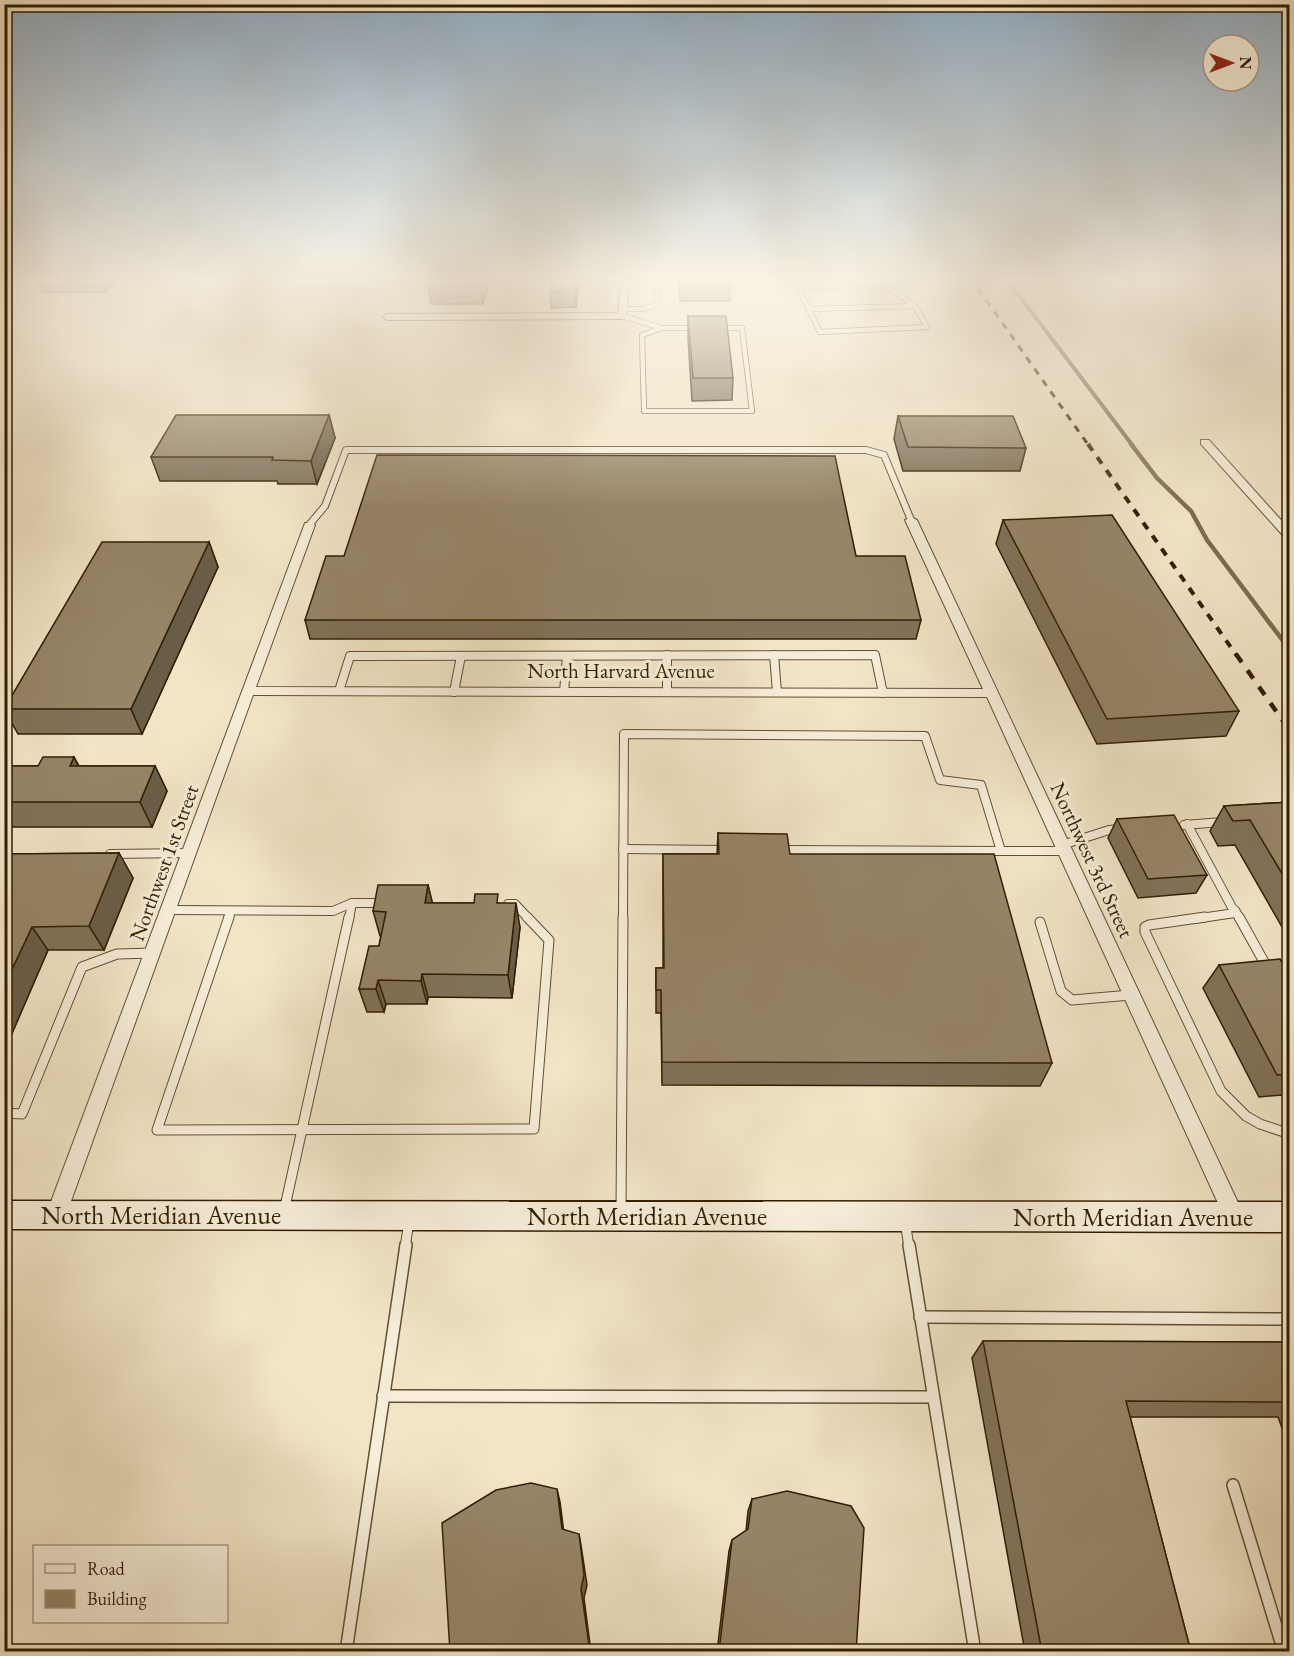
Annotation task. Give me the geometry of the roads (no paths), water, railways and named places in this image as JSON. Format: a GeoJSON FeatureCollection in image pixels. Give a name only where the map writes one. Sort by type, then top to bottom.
{"type":"FeatureCollection","features":[{"type":"Feature","properties":{"kind":"main road","name":"North Meridian Avenue"},"geometry":{"type":"LineString","coordinates":[[4,1215],[1290,1217]]}},
{"type":"Feature","properties":{"kind":"street"},"geometry":{"type":"LineString","coordinates":[[1205,442],[1290,537]]}},
{"type":"Feature","properties":{"kind":"street","name":"Northwest 3rd Street"},"geometry":{"type":"LineString","coordinates":[[911,520],[1235,1218]]}},
{"type":"Feature","properties":{"kind":"street","name":"Northwest 1st Street"},"geometry":{"type":"LineString","coordinates":[[56,1215],[309,525]]}},
{"type":"Feature","properties":{"kind":"street","name":"North Harvard Avenue"},"geometry":{"type":"LineString","coordinates":[[249,691],[992,693]]}},
{"type":"Feature","properties":{"kind":"lane"},"geometry":{"type":"LineString","coordinates":[[643,354],[644,411],[752,411],[745,354]]}},
{"type":"Feature","properties":{"kind":"lane"},"geometry":{"type":"LineString","coordinates":[[309,525],[325,507],[346,450],[866,450],[884,455],[911,520]]}},
{"type":"Feature","properties":{"kind":"lane"},"geometry":{"type":"LineString","coordinates":[[774,655],[777,692]]}},
{"type":"Feature","properties":{"kind":"lane"},"geometry":{"type":"LineString","coordinates":[[339,691],[350,656],[875,655],[883,693]]}},
{"type":"Feature","properties":{"kind":"lane"},"geometry":{"type":"LineString","coordinates":[[454,692],[461,656]]}},
{"type":"Feature","properties":{"kind":"lane"},"geometry":{"type":"LineString","coordinates":[[564,692],[567,656]]}},
{"type":"Feature","properties":{"kind":"lane"},"geometry":{"type":"LineString","coordinates":[[667,656],[667,692]]}},
{"type":"Feature","properties":{"kind":"lane"},"geometry":{"type":"LineString","coordinates":[[621,1216],[624,734],[925,736],[940,780],[981,786],[1001,851]]}},
{"type":"Feature","properties":{"kind":"lane"},"geometry":{"type":"LineString","coordinates":[[1176,825],[1231,821]]}},
{"type":"Feature","properties":{"kind":"lane"},"geometry":{"type":"LineString","coordinates":[[1187,824],[1274,980]]}},
{"type":"Feature","properties":{"kind":"lane"},"geometry":{"type":"LineString","coordinates":[[765,850],[1001,851],[1064,848],[1109,830],[1131,828]]}},
{"type":"Feature","properties":{"kind":"lane"},"geometry":{"type":"LineString","coordinates":[[624,849],[741,850]]}},
{"type":"Feature","properties":{"kind":"lane"},"geometry":{"type":"LineString","coordinates":[[97,854],[189,853]]}},
{"type":"Feature","properties":{"kind":"lane"},"geometry":{"type":"LineString","coordinates":[[168,910],[333,911],[352,903],[399,903]]}},
{"type":"Feature","properties":{"kind":"lane"},"geometry":{"type":"LineString","coordinates":[[283,1215],[352,903]]}},
{"type":"Feature","properties":{"kind":"lane"},"geometry":{"type":"LineString","coordinates":[[231,911],[157,1130],[534,1129],[549,940],[515,904],[492,904]]}},
{"type":"Feature","properties":{"kind":"lane"},"geometry":{"type":"LineString","coordinates":[[1235,910],[1232,915],[1149,925],[1145,927],[1145,932],[1221,1091],[1246,1116],[1260,1124],[1290,1134]]}},
{"type":"Feature","properties":{"kind":"lane"},"geometry":{"type":"LineString","coordinates":[[1040,922],[1061,991],[1072,1000],[1131,995]]}},
{"type":"Feature","properties":{"kind":"lane"},"geometry":{"type":"LineString","coordinates":[[4,1113],[22,1113],[82,967],[117,954],[153,953]]}},
{"type":"Feature","properties":{"kind":"lane"},"geometry":{"type":"LineString","coordinates":[[346,1652],[410,1215]]}},
{"type":"Feature","properties":{"kind":"lane"},"geometry":{"type":"LineString","coordinates":[[904,1217],[975,1652]]}},
{"type":"Feature","properties":{"kind":"lane"},"geometry":{"type":"LineString","coordinates":[[921,1317],[1290,1319]]}},
{"type":"Feature","properties":{"kind":"lane"},"geometry":{"type":"LineString","coordinates":[[383,1396],[933,1397]]}},
{"type":"Feature","properties":{"kind":"lane"},"geometry":{"type":"LineString","coordinates":[[1233,1485],[1284,1652]]}},
{"type":"Feature","properties":{"kind":"waterway"},"geometry":{"type":"LineString","coordinates":[[1064,354],[1133,446]]}},
{"type":"Feature","properties":{"kind":"waterway"},"geometry":{"type":"LineString","coordinates":[[1131,444],[1157,478],[1191,511],[1207,540],[1290,650]]}},
{"type":"Feature","properties":{"kind":"railway"},"geometry":{"type":"LineString","coordinates":[[1024,354],[1089,446]]}},
{"type":"Feature","properties":{"kind":"railway"},"geometry":{"type":"LineString","coordinates":[[1088,444],[1237,656]]}},
{"type":"Feature","properties":{"kind":"railway"},"geometry":{"type":"LineString","coordinates":[[1236,654],[1290,731]]}}]}
